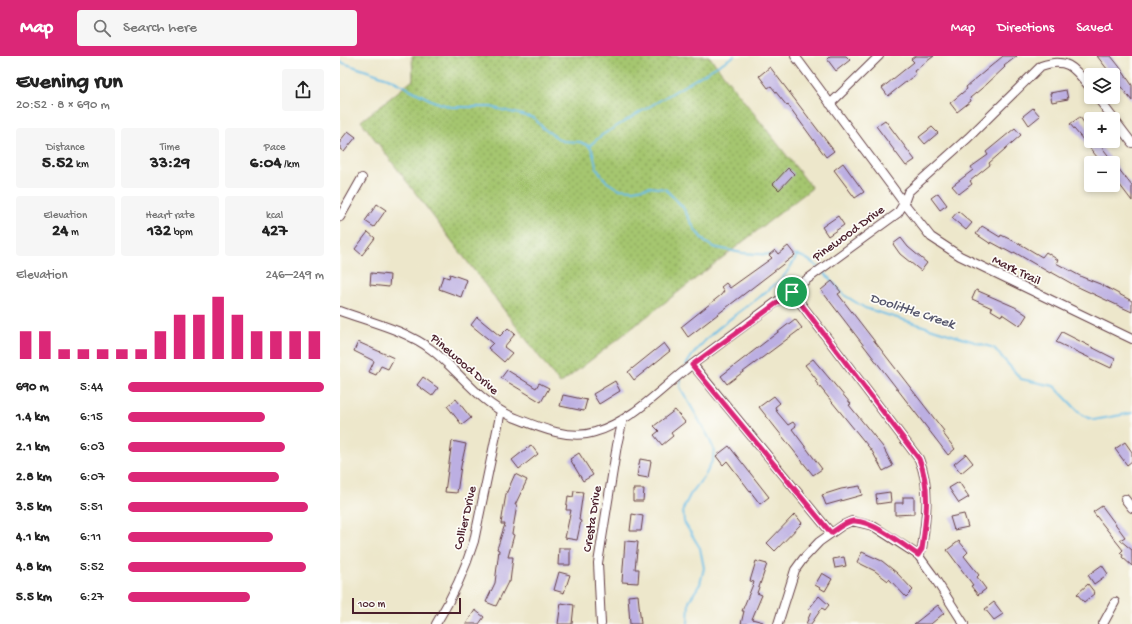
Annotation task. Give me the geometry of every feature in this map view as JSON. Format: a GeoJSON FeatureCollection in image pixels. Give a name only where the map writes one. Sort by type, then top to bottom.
{"type":"FeatureCollection","features":[{"type":"Feature","properties":{"kind":"street","name":"Mark Trail"},"geometry":{"type":"LineString","coordinates":[[795,56],[904,204],[932,237],[960,256],[1132,339]]}},
{"type":"Feature","properties":{"kind":"street"},"geometry":{"type":"LineString","coordinates":[[830,104],[879,56]]}},
{"type":"Feature","properties":{"kind":"street"},"geometry":{"type":"LineString","coordinates":[[904,204],[908,192],[968,138],[1041,66],[1052,61],[1063,60],[1075,69],[1084,80]]}},
{"type":"Feature","properties":{"kind":"street"},"geometry":{"type":"LineString","coordinates":[[1102,104],[1132,143]]}},
{"type":"Feature","properties":{"kind":"street"},"geometry":{"type":"LineString","coordinates":[[340,217],[362,178]]}},
{"type":"Feature","properties":{"kind":"street","name":"Pinewood Drive"},"geometry":{"type":"LineString","coordinates":[[340,311],[395,330],[425,345],[448,364],[477,393],[502,411],[538,426],[573,434],[594,433],[623,420],[692,365],[898,213],[904,204]]}},
{"type":"Feature","properties":{"kind":"street"},"geometry":{"type":"LineString","coordinates":[[792,292],[919,459],[924,474],[927,507],[922,549],[918,555]]}},
{"type":"Feature","properties":{"kind":"street"},"geometry":{"type":"LineString","coordinates":[[692,365],[831,533]]}},
{"type":"Feature","properties":{"kind":"street","name":"Collier Drive"},"geometry":{"type":"LineString","coordinates":[[436,624],[454,592],[474,541],[502,411]]}},
{"type":"Feature","properties":{"kind":"street","name":"Cresta Drive"},"geometry":{"type":"LineString","coordinates":[[601,624],[598,563],[617,445],[623,420]]}},
{"type":"Feature","properties":{"kind":"street"},"geometry":{"type":"LineString","coordinates":[[1125,499],[1132,508]]}},
{"type":"Feature","properties":{"kind":"street"},"geometry":{"type":"LineString","coordinates":[[778,624],[795,570],[812,549],[831,533],[842,525],[852,521],[858,521],[872,526],[918,555],[964,624]]}},
{"type":"Feature","properties":{"kind":"street"},"geometry":{"type":"LineString","coordinates":[[1103,624],[1115,602]]}},
{"type":"Feature","properties":{"kind":"green space"},"geometry":{"type":"Polygon","coordinates":[[[412,56],[709,56],[812,188],[560,384],[361,121],[413,80],[412,56]]]}},
{"type":"Feature","properties":{"kind":"building"},"geometry":{"type":"Polygon","coordinates":[[[830,56],[846,56],[850,60],[836,71],[827,59],[830,56]]]}},
{"type":"Feature","properties":{"kind":"building"},"geometry":{"type":"Polygon","coordinates":[[[915,56],[934,56],[914,71],[916,74],[888,96],[882,88],[914,62],[911,59],[915,56]]]}},
{"type":"Feature","properties":{"kind":"building"},"geometry":{"type":"Polygon","coordinates":[[[1003,56],[1017,56],[1004,66],[1005,67],[987,84],[970,98],[971,101],[957,112],[950,103],[967,89],[966,87],[1003,56]]]}},
{"type":"Feature","properties":{"kind":"building"},"geometry":{"type":"Polygon","coordinates":[[[1097,56],[1111,56],[1119,66],[1132,85],[1132,101],[1120,86],[1120,68],[1106,68],[1097,56]]]}},
{"type":"Feature","properties":{"kind":"building"},"geometry":{"type":"Polygon","coordinates":[[[770,67],[834,151],[826,157],[788,105],[787,106],[771,86],[768,88],[759,76],[770,67]]]}},
{"type":"Feature","properties":{"kind":"building"},"geometry":{"type":"Polygon","coordinates":[[[1066,90],[1068,99],[1052,102],[1050,93],[1066,90]]]}},
{"type":"Feature","properties":{"kind":"building"},"geometry":{"type":"Polygon","coordinates":[[[1033,108],[1040,116],[1029,125],[1023,116],[1033,108]]]}},
{"type":"Feature","properties":{"kind":"building"},"geometry":{"type":"Polygon","coordinates":[[[1080,117],[1084,123],[1084,141],[1070,124],[1080,117]]]}},
{"type":"Feature","properties":{"kind":"building"},"geometry":{"type":"Polygon","coordinates":[[[885,120],[915,160],[906,166],[876,126],[885,120]]]}},
{"type":"Feature","properties":{"kind":"building"},"geometry":{"type":"Polygon","coordinates":[[[932,127],[938,133],[925,144],[919,137],[932,127]]]}},
{"type":"Feature","properties":{"kind":"building"},"geometry":{"type":"Polygon","coordinates":[[[1015,128],[1021,135],[989,163],[990,165],[970,181],[972,184],[959,194],[952,186],[973,170],[971,167],[988,155],[986,152],[1015,128]]]}},
{"type":"Feature","properties":{"kind":"building"},"geometry":{"type":"Polygon","coordinates":[[[348,131],[356,137],[344,152],[340,149],[340,141],[348,131]]]}},
{"type":"Feature","properties":{"kind":"building"},"geometry":{"type":"Polygon","coordinates":[[[1090,148],[1102,148],[1109,156],[1096,156],[1090,148]]]}},
{"type":"Feature","properties":{"kind":"building"},"geometry":{"type":"Polygon","coordinates":[[[843,163],[864,192],[855,198],[834,170],[843,163]]]}},
{"type":"Feature","properties":{"kind":"building"},"geometry":{"type":"Polygon","coordinates":[[[788,168],[794,174],[779,190],[773,184],[788,168]]]}},
{"type":"Feature","properties":{"kind":"building"},"geometry":{"type":"Polygon","coordinates":[[[1120,171],[1132,186],[1132,201],[1120,185],[1120,171]]]}},
{"type":"Feature","properties":{"kind":"building"},"geometry":{"type":"Polygon","coordinates":[[[938,193],[947,205],[940,210],[931,198],[938,193]]]}},
{"type":"Feature","properties":{"kind":"building"},"geometry":{"type":"Polygon","coordinates":[[[377,204],[386,210],[374,227],[365,221],[377,204]]]}},
{"type":"Feature","properties":{"kind":"building"},"geometry":{"type":"Polygon","coordinates":[[[958,211],[972,223],[966,230],[952,218],[958,211]]]}},
{"type":"Feature","properties":{"kind":"building"},"geometry":{"type":"Polygon","coordinates":[[[838,216],[844,225],[828,236],[822,227],[838,216]]]}},
{"type":"Feature","properties":{"kind":"building"},"geometry":{"type":"Polygon","coordinates":[[[982,226],[1000,237],[1001,235],[1022,245],[1042,257],[1046,252],[1058,260],[1056,263],[1132,301],[1132,312],[1076,286],[1051,272],[1050,273],[1014,252],[1013,254],[991,242],[991,244],[976,234],[982,226]]]}},
{"type":"Feature","properties":{"kind":"building"},"geometry":{"type":"Polygon","coordinates":[[[368,232],[375,238],[362,255],[355,249],[368,232]]]}},
{"type":"Feature","properties":{"kind":"building"},"geometry":{"type":"Polygon","coordinates":[[[901,238],[908,247],[927,263],[921,271],[900,254],[893,244],[901,238]]]}},
{"type":"Feature","properties":{"kind":"building"},"geometry":{"type":"Polygon","coordinates":[[[788,246],[795,255],[688,337],[681,327],[721,295],[724,291],[721,287],[726,283],[730,288],[772,258],[769,255],[775,250],[778,254],[788,246]]]}},
{"type":"Feature","properties":{"kind":"building"},"geometry":{"type":"Polygon","coordinates":[[[371,273],[390,275],[389,287],[370,285],[371,273]]]}},
{"type":"Feature","properties":{"kind":"building"},"geometry":{"type":"Polygon","coordinates":[[[450,274],[467,280],[461,297],[439,289],[443,276],[449,278],[450,274]]]}},
{"type":"Feature","properties":{"kind":"building"},"geometry":{"type":"Polygon","coordinates":[[[832,281],[841,292],[838,294],[944,431],[942,432],[955,449],[948,455],[821,290],[832,281]]]}},
{"type":"Feature","properties":{"kind":"building"},"geometry":{"type":"Polygon","coordinates":[[[976,290],[1015,307],[1027,315],[1020,326],[1002,314],[1001,316],[991,310],[992,308],[972,299],[976,290]]]}},
{"type":"Feature","properties":{"kind":"building"},"geometry":{"type":"Polygon","coordinates":[[[477,317],[500,336],[508,328],[515,334],[504,347],[512,353],[504,362],[488,348],[493,343],[471,325],[477,317]]]}},
{"type":"Feature","properties":{"kind":"building"},"geometry":{"type":"Polygon","coordinates":[[[795,319],[802,328],[727,384],[721,376],[795,319]]]}},
{"type":"Feature","properties":{"kind":"building"},"geometry":{"type":"Polygon","coordinates":[[[1062,332],[1115,359],[1111,368],[1056,342],[1062,332]]]}},
{"type":"Feature","properties":{"kind":"building"},"geometry":{"type":"Polygon","coordinates":[[[358,342],[394,358],[388,369],[381,366],[376,375],[369,372],[374,361],[354,351],[358,342]]]}},
{"type":"Feature","properties":{"kind":"building"},"geometry":{"type":"Polygon","coordinates":[[[664,343],[670,351],[634,380],[628,372],[664,343]]]}},
{"type":"Feature","properties":{"kind":"building"},"geometry":{"type":"Polygon","coordinates":[[[813,359],[851,404],[849,405],[883,447],[893,466],[883,471],[872,451],[815,381],[817,380],[805,365],[813,359]]]}},
{"type":"Feature","properties":{"kind":"building"},"geometry":{"type":"Polygon","coordinates":[[[507,370],[536,388],[539,383],[549,388],[541,402],[501,378],[507,370]]]}},
{"type":"Feature","properties":{"kind":"building"},"geometry":{"type":"Polygon","coordinates":[[[423,377],[438,388],[432,396],[417,385],[423,377]]]}},
{"type":"Feature","properties":{"kind":"building"},"geometry":{"type":"Polygon","coordinates":[[[615,381],[620,391],[599,404],[593,394],[615,381]]]}},
{"type":"Feature","properties":{"kind":"building"},"geometry":{"type":"Polygon","coordinates":[[[563,395],[587,400],[584,411],[560,406],[563,395]]]}},
{"type":"Feature","properties":{"kind":"building"},"geometry":{"type":"Polygon","coordinates":[[[774,396],[780,403],[775,407],[777,412],[788,425],[793,422],[796,426],[792,429],[822,469],[813,475],[759,407],[774,396]]]}},
{"type":"Feature","properties":{"kind":"building"},"geometry":{"type":"Polygon","coordinates":[[[456,399],[471,418],[462,425],[447,406],[456,399]]]}},
{"type":"Feature","properties":{"kind":"building"},"geometry":{"type":"Polygon","coordinates":[[[675,410],[685,422],[671,433],[673,436],[662,445],[654,435],[659,431],[654,426],[675,410]]]}},
{"type":"Feature","properties":{"kind":"building"},"geometry":{"type":"Polygon","coordinates":[[[452,441],[466,444],[457,493],[445,492],[452,441]]]}},
{"type":"Feature","properties":{"kind":"building"},"geometry":{"type":"Polygon","coordinates":[[[1125,442],[1132,452],[1132,461],[1127,465],[1115,449],[1125,442]]]}},
{"type":"Feature","properties":{"kind":"building"},"geometry":{"type":"Polygon","coordinates":[[[531,445],[538,454],[519,469],[512,460],[531,445]]]}},
{"type":"Feature","properties":{"kind":"building"},"geometry":{"type":"Polygon","coordinates":[[[729,446],[769,497],[760,504],[727,461],[723,465],[716,456],[729,446]]]}},
{"type":"Feature","properties":{"kind":"building"},"geometry":{"type":"Polygon","coordinates":[[[579,453],[593,475],[583,481],[570,459],[579,453]]]}},
{"type":"Feature","properties":{"kind":"building"},"geometry":{"type":"Polygon","coordinates":[[[966,454],[973,463],[961,473],[954,464],[966,454]]]}},
{"type":"Feature","properties":{"kind":"building"},"geometry":{"type":"Polygon","coordinates":[[[640,459],[651,461],[648,478],[637,476],[640,459]]]}},
{"type":"Feature","properties":{"kind":"building"},"geometry":{"type":"Polygon","coordinates":[[[515,474],[527,480],[515,505],[517,505],[512,534],[514,535],[508,557],[513,557],[510,582],[508,582],[496,606],[486,602],[495,583],[499,550],[497,549],[505,524],[501,524],[506,494],[515,474]]]}},
{"type":"Feature","properties":{"kind":"building"},"geometry":{"type":"Polygon","coordinates":[[[959,482],[969,497],[959,503],[949,488],[959,482]]]}},
{"type":"Feature","properties":{"kind":"building"},"geometry":{"type":"Polygon","coordinates":[[[860,486],[862,495],[826,505],[822,495],[841,489],[860,486]]]}},
{"type":"Feature","properties":{"kind":"building"},"geometry":{"type":"Polygon","coordinates":[[[633,489],[644,489],[643,501],[633,501],[633,489]]]}},
{"type":"Feature","properties":{"kind":"building"},"geometry":{"type":"Polygon","coordinates":[[[574,491],[583,492],[579,520],[581,521],[577,540],[565,538],[571,510],[566,510],[568,496],[573,497],[574,491]]]}},
{"type":"Feature","properties":{"kind":"building"},"geometry":{"type":"Polygon","coordinates":[[[890,492],[891,502],[877,504],[876,494],[890,492]]]}},
{"type":"Feature","properties":{"kind":"building"},"geometry":{"type":"Polygon","coordinates":[[[903,497],[914,497],[914,514],[895,515],[895,503],[903,503],[903,497]]]}},
{"type":"Feature","properties":{"kind":"building"},"geometry":{"type":"Polygon","coordinates":[[[1102,506],[1125,537],[1120,540],[1132,550],[1132,566],[1122,557],[1123,555],[1120,553],[1123,550],[1093,512],[1102,506]]]}},
{"type":"Feature","properties":{"kind":"building"},"geometry":{"type":"Polygon","coordinates":[[[632,514],[643,516],[641,531],[630,531],[632,514]]]}},
{"type":"Feature","properties":{"kind":"building"},"geometry":{"type":"Polygon","coordinates":[[[795,514],[802,523],[775,551],[767,543],[795,514]]]}},
{"type":"Feature","properties":{"kind":"building"},"geometry":{"type":"Polygon","coordinates":[[[964,514],[968,527],[954,530],[950,517],[964,514]]]}},
{"type":"Feature","properties":{"kind":"building"},"geometry":{"type":"Polygon","coordinates":[[[625,541],[638,542],[635,569],[639,569],[638,583],[622,582],[625,541]]]}},
{"type":"Feature","properties":{"kind":"building"},"geometry":{"type":"Polygon","coordinates":[[[959,541],[968,552],[964,556],[979,575],[977,577],[986,589],[978,595],[971,586],[973,585],[947,550],[959,541]]]}},
{"type":"Feature","properties":{"kind":"building"},"geometry":{"type":"Polygon","coordinates":[[[559,548],[570,548],[570,565],[558,565],[559,548]]]}},
{"type":"Feature","properties":{"kind":"building"},"geometry":{"type":"Polygon","coordinates":[[[862,552],[882,561],[897,573],[913,590],[906,597],[889,579],[888,581],[875,571],[857,562],[862,552]]]}},
{"type":"Feature","properties":{"kind":"building"},"geometry":{"type":"Polygon","coordinates":[[[844,557],[846,566],[835,568],[833,559],[844,557]]]}},
{"type":"Feature","properties":{"kind":"building"},"geometry":{"type":"Polygon","coordinates":[[[756,561],[767,564],[757,593],[762,595],[752,619],[763,622],[763,624],[741,624],[744,611],[742,611],[754,582],[750,581],[756,561]]]}},
{"type":"Feature","properties":{"kind":"building"},"geometry":{"type":"Polygon","coordinates":[[[1102,565],[1108,574],[1094,584],[1088,575],[1102,565]]]}},
{"type":"Feature","properties":{"kind":"building"},"geometry":{"type":"Polygon","coordinates":[[[559,572],[570,575],[564,593],[554,590],[559,572]]]}},
{"type":"Feature","properties":{"kind":"building"},"geometry":{"type":"Polygon","coordinates":[[[822,573],[832,579],[825,591],[815,585],[822,573]]]}},
{"type":"Feature","properties":{"kind":"building"},"geometry":{"type":"Polygon","coordinates":[[[1088,584],[1095,593],[1084,602],[1077,594],[1088,584]]]}},
{"type":"Feature","properties":{"kind":"building"},"geometry":{"type":"Polygon","coordinates":[[[638,595],[641,624],[630,624],[628,596],[638,595]]]}},
{"type":"Feature","properties":{"kind":"building"},"geometry":{"type":"Polygon","coordinates":[[[819,596],[829,605],[825,610],[822,608],[811,624],[806,624],[811,612],[808,610],[819,596]]]}},
{"type":"Feature","properties":{"kind":"building"},"geometry":{"type":"Polygon","coordinates":[[[994,602],[1003,614],[994,620],[985,609],[994,602]]]}},
{"type":"Feature","properties":{"kind":"building"},"geometry":{"type":"Polygon","coordinates":[[[561,603],[574,605],[572,624],[558,624],[561,603]]]}},
{"type":"Feature","properties":{"kind":"building"},"geometry":{"type":"Polygon","coordinates":[[[938,605],[944,613],[931,624],[914,624],[938,605]]]}},
{"type":"Feature","properties":{"kind":"building"},"geometry":{"type":"Polygon","coordinates":[[[475,610],[484,617],[479,624],[466,624],[475,610]]]}},
{"type":"Feature","properties":{"kind":"waterway"},"geometry":{"type":"LineString","coordinates":[[589,146],[602,135],[734,56]]}},
{"type":"Feature","properties":{"kind":"waterway","name":"Doolittle Creek"},"geometry":{"type":"LineString","coordinates":[[340,62],[388,78],[433,101],[451,107],[491,107],[534,118],[544,129],[562,141],[580,142],[589,146],[592,150],[597,169],[607,182],[618,189],[633,190],[650,187],[665,189],[682,206],[696,231],[705,242],[713,247],[742,253],[772,255]]}},
{"type":"Feature","properties":{"kind":"waterway","name":"Doolittle Creek"},"geometry":{"type":"LineString","coordinates":[[792,254],[807,259],[819,268]]}},
{"type":"Feature","properties":{"kind":"waterway"},"geometry":{"type":"LineString","coordinates":[[686,365],[706,339],[718,328],[770,289],[782,278],[798,254]]}},
{"type":"Feature","properties":{"kind":"waterway","name":"Doolittle Creek"},"geometry":{"type":"LineString","coordinates":[[823,271],[844,295],[865,308],[994,348],[1021,379],[1054,386],[1082,415],[1094,420],[1132,413]]}},
{"type":"Feature","properties":{"kind":"waterway"},"geometry":{"type":"LineString","coordinates":[[681,376],[680,387],[708,436],[714,450],[713,459],[706,474],[690,495],[683,509],[684,522],[700,548],[704,568],[700,584],[689,601],[688,624]]}},
{"type":"Feature","properties":{"kind":"route"},"geometry":{"type":"LineString","coordinates":[[792,292],[919,459],[925,479],[927,507],[922,549],[918,555],[872,526],[858,521],[852,521],[842,525],[831,533],[692,365],[792,292]]}}]}
